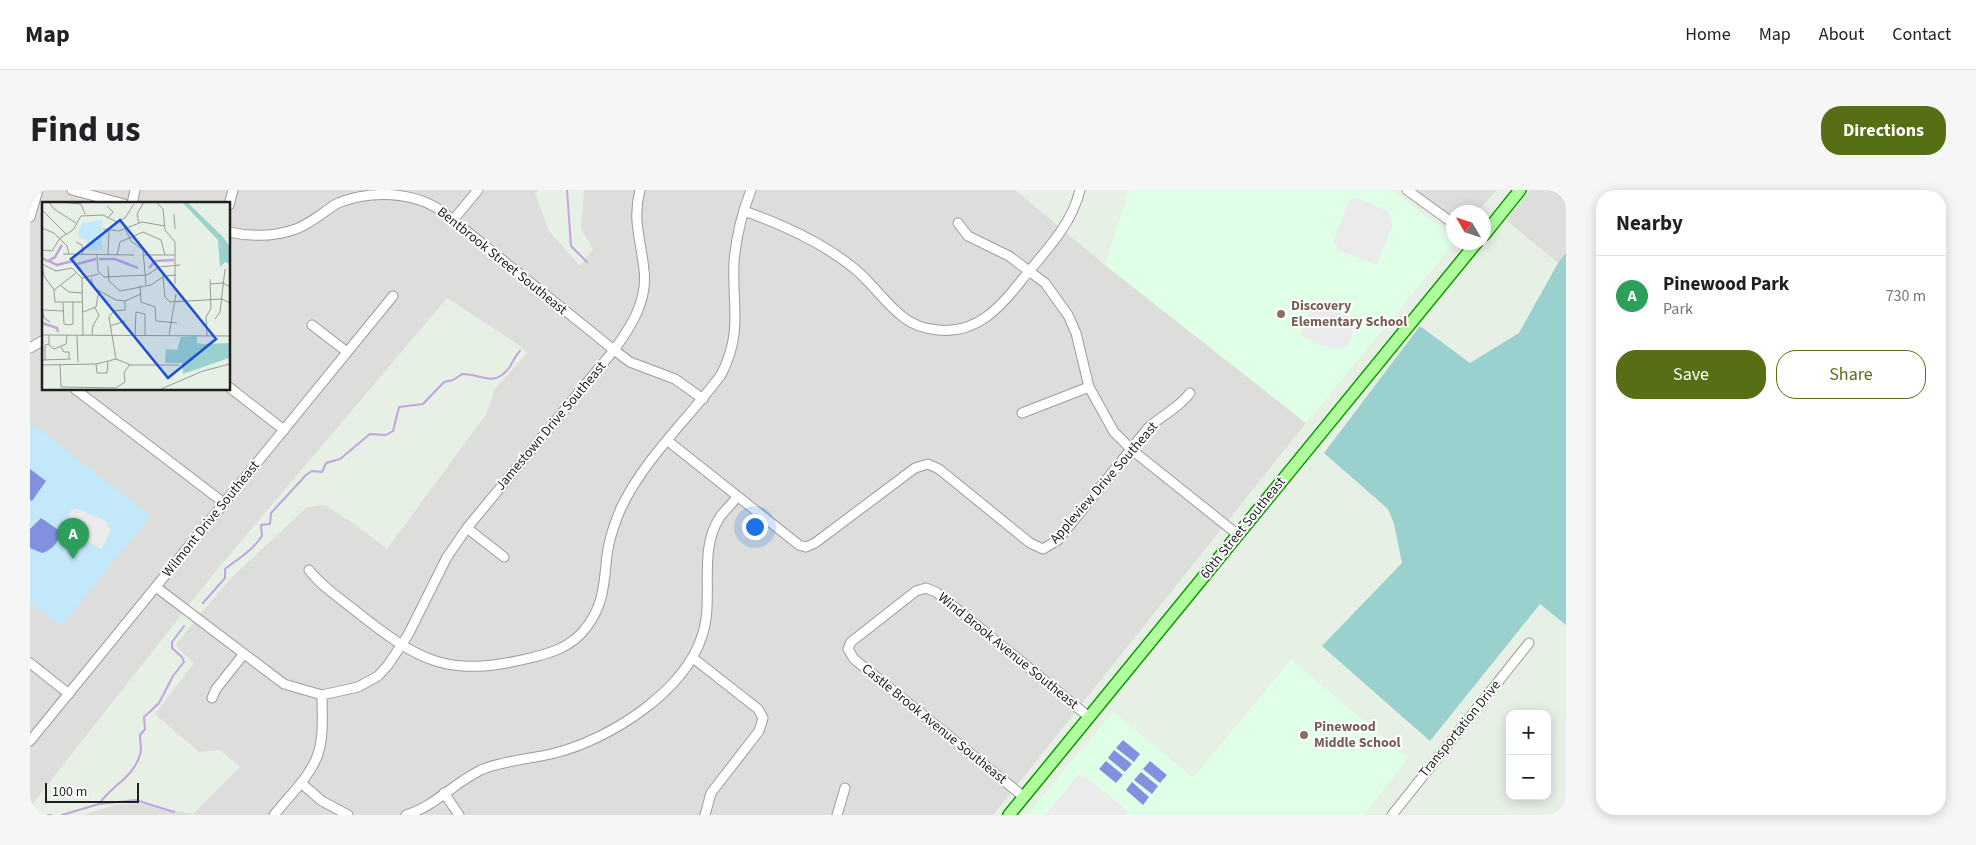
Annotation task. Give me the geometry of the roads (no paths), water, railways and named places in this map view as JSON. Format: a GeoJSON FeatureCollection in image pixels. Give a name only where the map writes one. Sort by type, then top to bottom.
{"type":"FeatureCollection","features":[{"type":"Feature","properties":{"kind":"main road"},"geometry":{"type":"LineString","coordinates":[[1491,226],[1520,190]]}},
{"type":"Feature","properties":{"kind":"main road","name":"60th Street Southeast"},"geometry":{"type":"LineString","coordinates":[[1009,815],[1470,250]]}},
{"type":"Feature","properties":{"kind":"street"},"geometry":{"type":"LineString","coordinates":[[30,217],[38,190]]}},
{"type":"Feature","properties":{"kind":"street"},"geometry":{"type":"LineString","coordinates":[[72,190],[117,202]]}},
{"type":"Feature","properties":{"kind":"street"},"geometry":{"type":"LineString","coordinates":[[453,220],[478,190]]}},
{"type":"Feature","properties":{"kind":"street","name":"Jamestown Drive Southeast"},"geometry":{"type":"LineString","coordinates":[[322,695],[358,687],[388,666],[401,646],[447,557],[467,528],[614,350],[632,324],[643,291],[644,270],[636,218],[640,190]]}},
{"type":"Feature","properties":{"kind":"street"},"geometry":{"type":"LineString","coordinates":[[309,570],[326,588],[401,646],[424,658],[438,662],[459,666],[504,664],[548,654],[574,641],[595,615],[603,596],[608,546],[621,509],[639,477],[704,399],[721,376],[729,360],[735,338],[735,256],[744,211],[751,190]]}},
{"type":"Feature","properties":{"kind":"street"},"geometry":{"type":"LineString","coordinates":[[744,211],[789,228],[817,243],[855,269],[902,316],[913,324],[928,329],[948,331],[965,329],[986,319],[1005,301],[1068,222],[1080,190]]}},
{"type":"Feature","properties":{"kind":"street"},"geometry":{"type":"LineString","coordinates":[[1407,190],[1446,218]]}},
{"type":"Feature","properties":{"kind":"street","name":"Bentbrook Street Southeast"},"geometry":{"type":"LineString","coordinates":[[230,232],[257,236],[287,232],[310,222],[341,201],[377,191],[403,194],[417,198],[438,208],[630,362],[676,379],[704,399]]}},
{"type":"Feature","properties":{"kind":"street"},"geometry":{"type":"LineString","coordinates":[[958,223],[968,236],[1009,256],[1045,283],[1068,315],[1076,333],[1089,387],[1105,420],[1132,450],[1237,534]]}},
{"type":"Feature","properties":{"kind":"street","name":"Wilmont Drive Southeast"},"geometry":{"type":"LineString","coordinates":[[30,742],[393,296]]}},
{"type":"Feature","properties":{"kind":"street"},"geometry":{"type":"LineString","coordinates":[[312,325],[347,352]]}},
{"type":"Feature","properties":{"kind":"street"},"geometry":{"type":"LineString","coordinates":[[30,348],[42,344]]}},
{"type":"Feature","properties":{"kind":"street"},"geometry":{"type":"LineString","coordinates":[[1022,413],[1089,387]]}},
{"type":"Feature","properties":{"kind":"street"},"geometry":{"type":"LineString","coordinates":[[230,388],[284,430]]}},
{"type":"Feature","properties":{"kind":"street"},"geometry":{"type":"LineString","coordinates":[[76,390],[224,504]]}},
{"type":"Feature","properties":{"kind":"street","name":"Appleview Drive Southeast"},"geometry":{"type":"LineString","coordinates":[[668,441],[799,545],[806,547],[815,543],[915,468],[928,464],[939,469],[1030,543],[1043,549],[1058,540],[1154,422],[1181,404],[1190,393]]}},
{"type":"Feature","properties":{"kind":"street"},"geometry":{"type":"LineString","coordinates":[[406,815],[482,770],[556,753],[601,736],[626,722],[655,699],[693,658],[705,626],[712,534],[720,517],[737,496]]}},
{"type":"Feature","properties":{"kind":"street"},"geometry":{"type":"LineString","coordinates":[[467,528],[504,557]]}},
{"type":"Feature","properties":{"kind":"street"},"geometry":{"type":"LineString","coordinates":[[156,587],[243,655],[284,684],[322,695],[322,734],[318,754],[301,783],[274,815]]}},
{"type":"Feature","properties":{"kind":"street","name":"Wind Brook Avenue Southeast"},"geometry":{"type":"LineString","coordinates":[[926,588],[936,592],[1089,717]]}},
{"type":"Feature","properties":{"kind":"street","name":"Castle Brook Avenue Southeast"},"geometry":{"type":"LineString","coordinates":[[926,588],[916,591],[855,637],[848,649],[854,660],[1024,797]]}},
{"type":"Feature","properties":{"kind":"street","name":"Transportation Drive"},"geometry":{"type":"LineString","coordinates":[[1392,815],[1529,644]]}},
{"type":"Feature","properties":{"kind":"street"},"geometry":{"type":"LineString","coordinates":[[212,698],[216,689],[243,655]]}},
{"type":"Feature","properties":{"kind":"street"},"geometry":{"type":"LineString","coordinates":[[693,658],[758,709],[763,718],[759,731],[711,793],[705,815]]}},
{"type":"Feature","properties":{"kind":"street"},"geometry":{"type":"LineString","coordinates":[[30,663],[69,694]]}},
{"type":"Feature","properties":{"kind":"street"},"geometry":{"type":"LineString","coordinates":[[301,783],[322,801],[348,815]]}},
{"type":"Feature","properties":{"kind":"street"},"geometry":{"type":"LineString","coordinates":[[837,815],[845,788]]}},
{"type":"Feature","properties":{"kind":"street"},"geometry":{"type":"LineString","coordinates":[[444,793],[459,815]]}},
{"type":"Feature","properties":{"kind":"waterway"},"geometry":{"type":"LineString","coordinates":[[567,190],[571,246],[587,262]]}},
{"type":"Feature","properties":{"kind":"waterway"},"geometry":{"type":"LineString","coordinates":[[203,603],[225,578],[225,569],[254,546],[262,536],[261,525],[270,524],[271,513],[306,475],[312,471],[322,472],[326,463],[340,459],[370,434],[386,435],[393,431],[399,407],[423,404],[444,382],[453,380],[462,374],[493,379],[498,377],[509,368],[520,351]]}},
{"type":"Feature","properties":{"kind":"waterway"},"geometry":{"type":"LineString","coordinates":[[99,804],[127,776],[137,763],[141,753],[140,735],[145,729],[144,717],[159,703],[173,676],[184,662],[182,657],[172,648],[172,642],[184,626]]}},
{"type":"Feature","properties":{"kind":"waterway"},"geometry":{"type":"LineString","coordinates":[[62,815],[99,804],[136,800],[174,812]]}},
{"type":"Feature","properties":{"kind":"place","name":"Discovery Elementary School"},"geometry":{"type":"Point","coordinates":[1281,314]}},
{"type":"Feature","properties":{"kind":"place","name":"Pinewood Park"},"geometry":{"type":"Point","coordinates":[73,559]}},
{"type":"Feature","properties":{"kind":"place","name":"Pinewood Middle School"},"geometry":{"type":"Point","coordinates":[1304,735]}}]}
